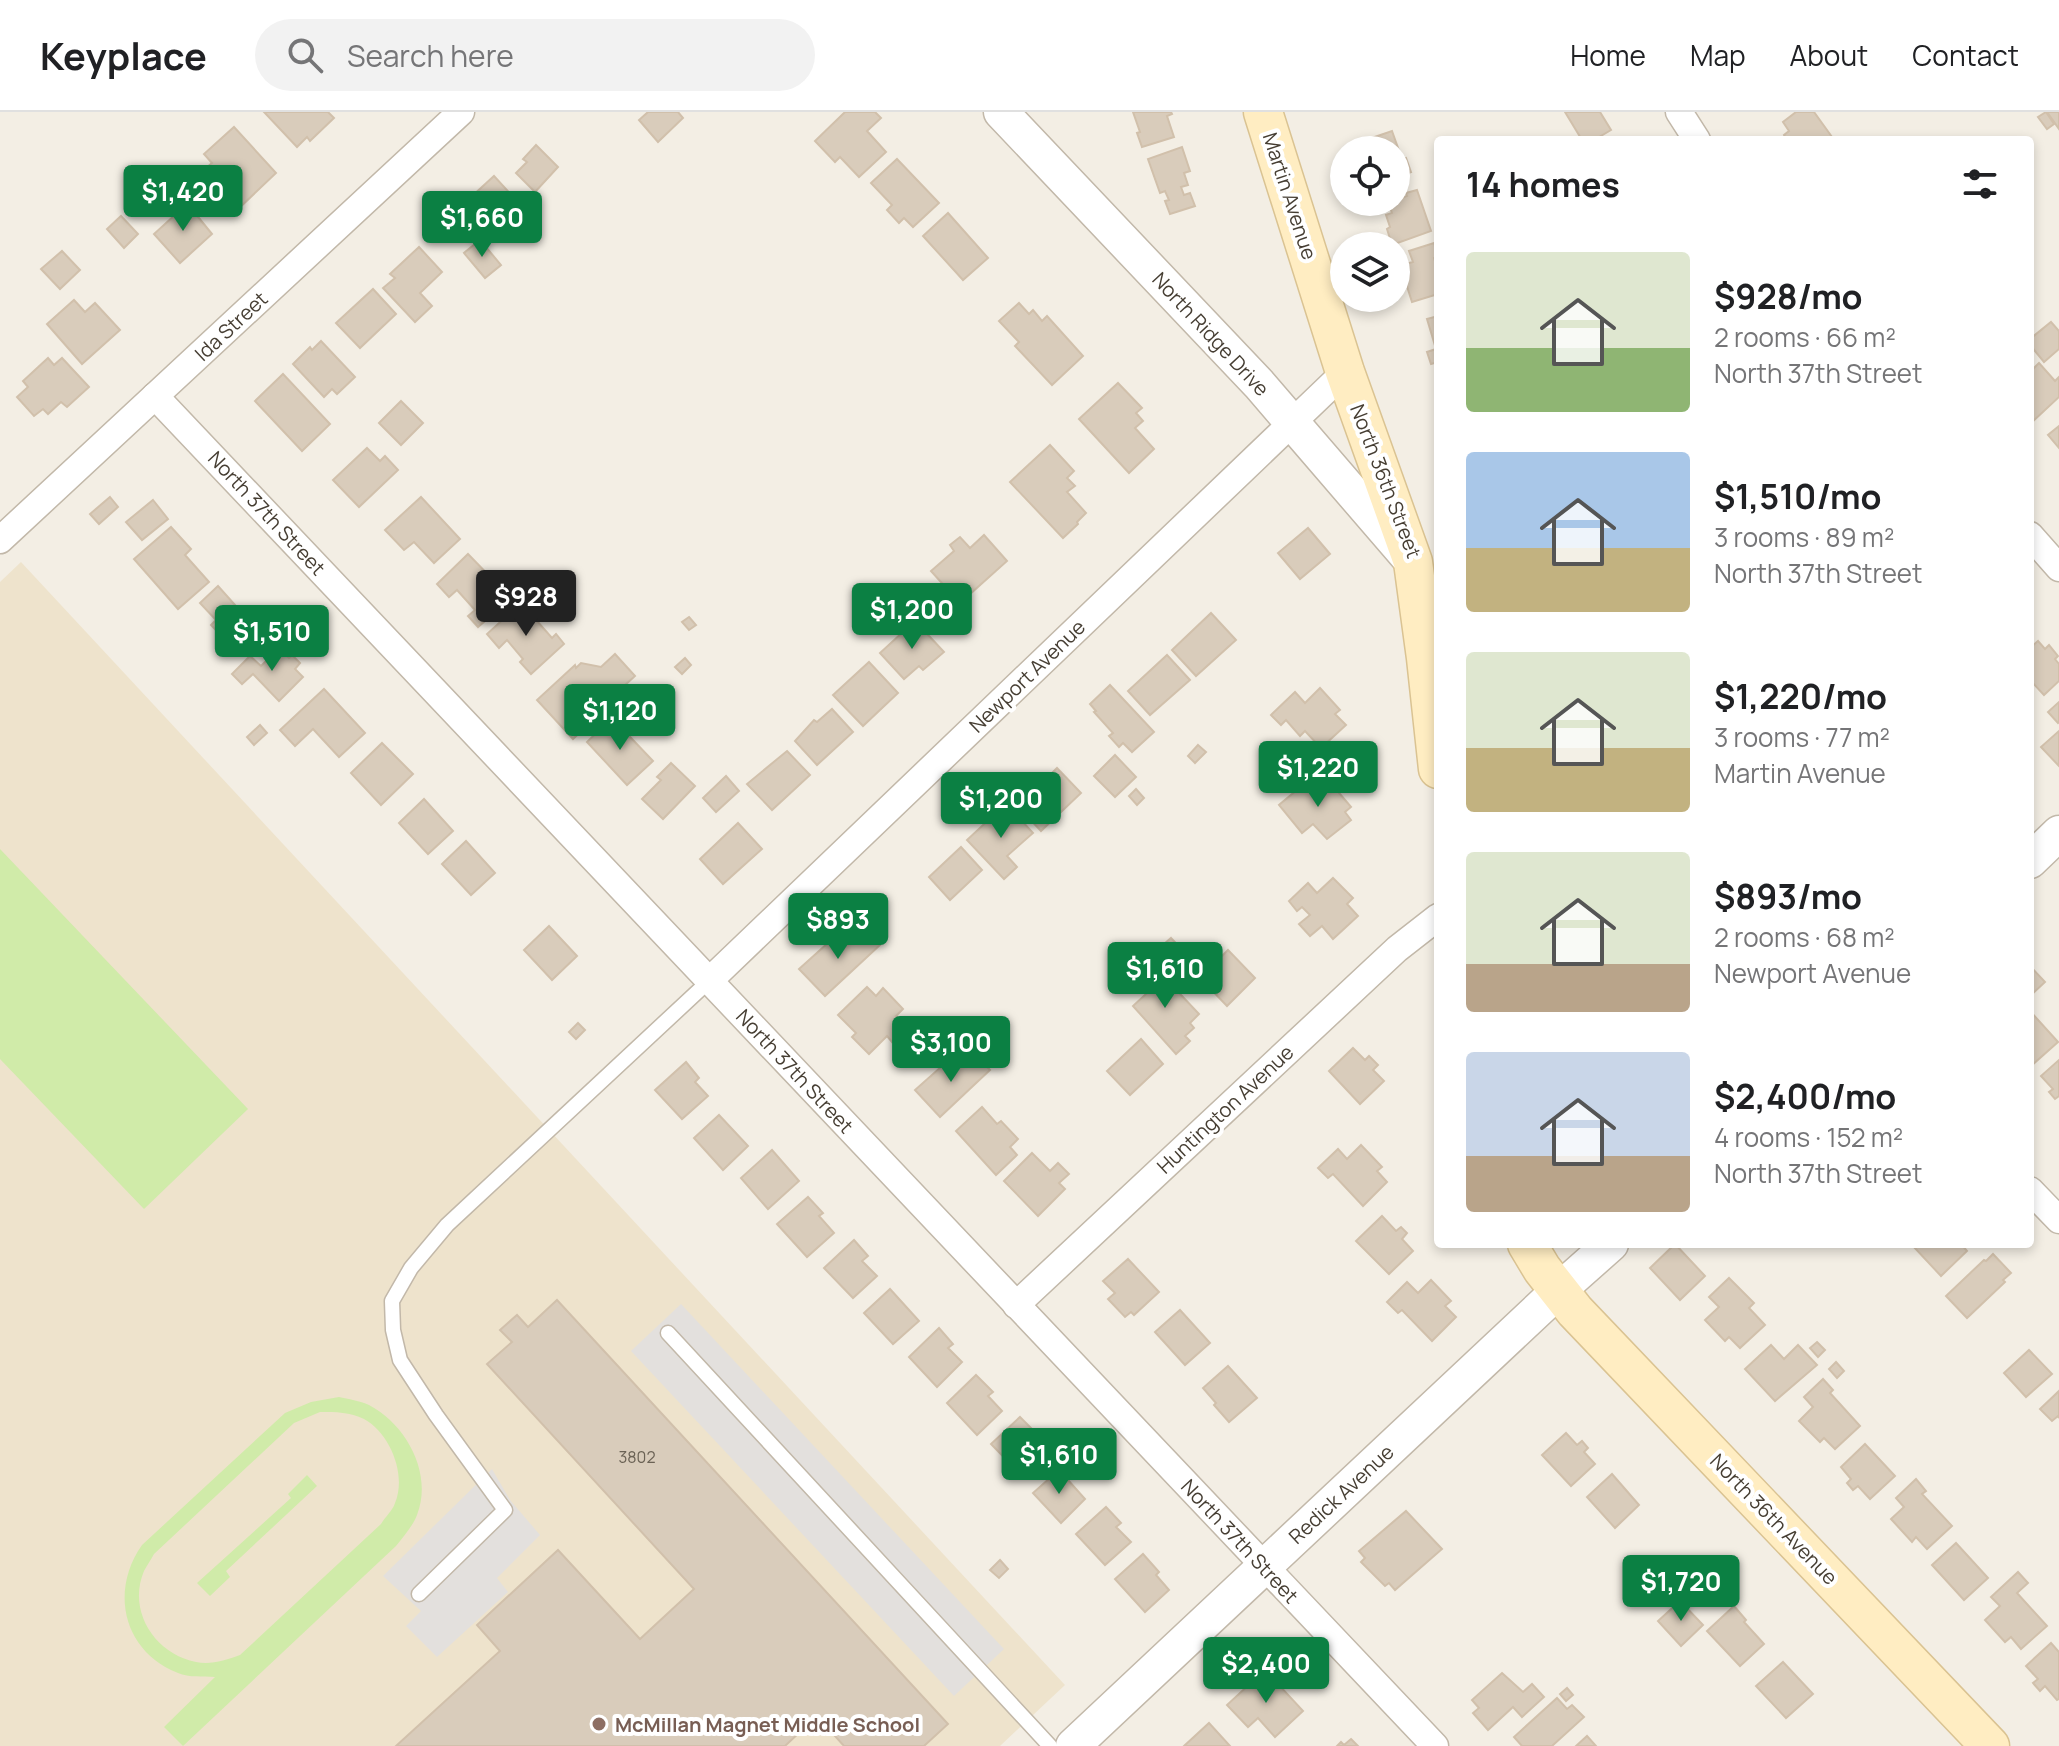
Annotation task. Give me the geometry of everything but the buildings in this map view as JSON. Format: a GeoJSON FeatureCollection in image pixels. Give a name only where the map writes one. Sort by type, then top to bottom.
{"type":"FeatureCollection","features":[{"type":"Feature","properties":{"kind":"main road","name":"Martin Avenue"},"geometry":{"type":"LineString","coordinates":[[1263,112],[1345,372]]}},
{"type":"Feature","properties":{"kind":"main road","name":"North 36th Street"},"geometry":{"type":"LineString","coordinates":[[1345,372],[1426,573]]}},
{"type":"Feature","properties":{"kind":"main road"},"geometry":{"type":"LineString","coordinates":[[1426,573],[1426,658],[1434,732]]}},
{"type":"Feature","properties":{"kind":"main road"},"geometry":{"type":"LineString","coordinates":[[1530,1248],[1558,1291]]}},
{"type":"Feature","properties":{"kind":"main road","name":"North 36th Avenue"},"geometry":{"type":"LineString","coordinates":[[1558,1291],[1990,1746]]}},
{"type":"Feature","properties":{"kind":"street","name":"Ida Street"},"geometry":{"type":"LineString","coordinates":[[0,540],[461,112]]}},
{"type":"Feature","properties":{"kind":"street","name":"North Ridge Drive"},"geometry":{"type":"LineString","coordinates":[[1001,112],[1293,422],[1426,573]]}},
{"type":"Feature","properties":{"kind":"street"},"geometry":{"type":"LineString","coordinates":[[1679,112],[1694,136]]}},
{"type":"Feature","properties":{"kind":"street","name":"Newport Avenue"},"geometry":{"type":"LineString","coordinates":[[709,981],[1345,372]]}},
{"type":"Feature","properties":{"kind":"street","name":"North 37th Street"},"geometry":{"type":"LineString","coordinates":[[155,396],[1435,1746]]}},
{"type":"Feature","properties":{"kind":"street"},"geometry":{"type":"LineString","coordinates":[[2034,540],[2059,568]]}},
{"type":"Feature","properties":{"kind":"street"},"geometry":{"type":"LineString","coordinates":[[2034,857],[2059,833]]}},
{"type":"Feature","properties":{"kind":"street","name":"Huntington Avenue"},"geometry":{"type":"LineString","coordinates":[[1016,1305],[1397,949],[1434,920]]}},
{"type":"Feature","properties":{"kind":"street"},"geometry":{"type":"LineString","coordinates":[[2034,1194],[2059,1220]]}},
{"type":"Feature","properties":{"kind":"street","name":"Redick Avenue"},"geometry":{"type":"LineString","coordinates":[[1073,1746],[1606,1248]]}},
{"type":"Feature","properties":{"kind":"lane"},"geometry":{"type":"LineString","coordinates":[[419,1594],[505,1510],[400,1360],[393,1330],[392,1301],[411,1268],[447,1225],[709,981]]}},
{"type":"Feature","properties":{"kind":"lane"},"geometry":{"type":"LineString","coordinates":[[668,1333],[1050,1746]]}},
{"type":"Feature","properties":{"kind":"shaded area","name":"McMillan Magnet Middle School"},"geometry":{"type":"Polygon","coordinates":[[[21,562],[1065,1685],[1000,1746],[0,1746],[0,582],[21,562]]]}},
{"type":"Feature","properties":{"kind":"shaded area"},"geometry":{"type":"Polygon","coordinates":[[[681,1304],[1004,1649],[954,1696],[631,1351],[681,1304]]]}},
{"type":"Feature","properties":{"kind":"shaded area"},"geometry":{"type":"Polygon","coordinates":[[[492,1469],[510,1500],[540,1535],[497,1578],[508,1592],[437,1657],[406,1626],[421,1611],[383,1576],[492,1469]]]}},
{"type":"Feature","properties":{"kind":"green space"},"geometry":{"type":"Polygon","coordinates":[[[0,849],[248,1109],[144,1209],[0,1059],[0,849]]]}},
{"type":"Feature","properties":{"kind":"green space"},"geometry":{"type":"Polygon","coordinates":[[[339,1397],[358,1401],[383,1414],[395,1425],[419,1467],[422,1483],[417,1515],[396,1546],[183,1746],[164,1727],[215,1677],[178,1673],[145,1651],[134,1636],[127,1619],[125,1601],[126,1582],[132,1563],[142,1545],[285,1413],[311,1402],[339,1397]],[[320,1412],[294,1423],[154,1554],[144,1571],[139,1601],[148,1628],[168,1650],[202,1663],[240,1655],[381,1524],[393,1508],[399,1480],[394,1456],[382,1434],[359,1417],[320,1412]]]}},
{"type":"Feature","properties":{"kind":"green space"},"geometry":{"type":"Polygon","coordinates":[[[307,1475],[317,1486],[226,1571],[230,1577],[210,1596],[197,1583],[291,1498],[288,1494],[307,1475]]]}},
{"type":"Feature","properties":{"kind":"place","name":"McMillan Magnet Middle School"},"geometry":{"type":"Point","coordinates":[599,1724]}}]}
